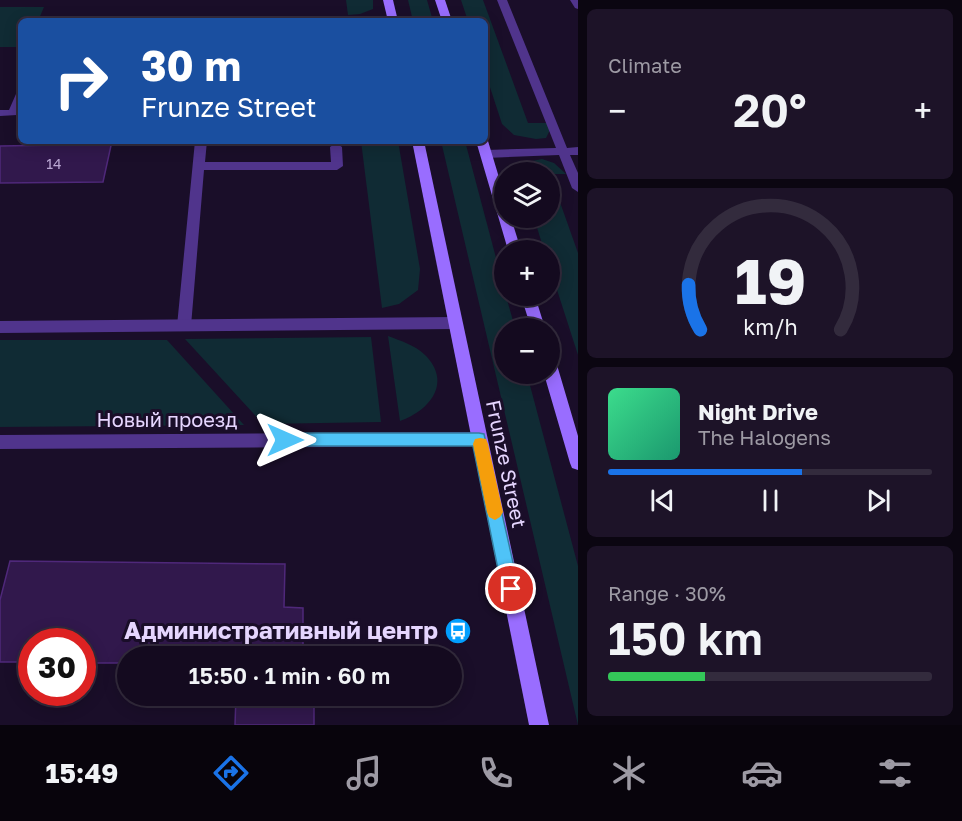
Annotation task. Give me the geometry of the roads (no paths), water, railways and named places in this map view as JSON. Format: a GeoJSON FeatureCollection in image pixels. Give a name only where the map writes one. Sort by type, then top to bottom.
{"type":"FeatureCollection","features":[{"type":"Feature","properties":{"kind":"main road"},"geometry":{"type":"LineString","coordinates":[[388,0],[392,18]]}},
{"type":"Feature","properties":{"kind":"main road"},"geometry":{"type":"LineString","coordinates":[[441,0],[446,18]]}},
{"type":"Feature","properties":{"kind":"main road","name":"Frunze Street"},"geometry":{"type":"LineString","coordinates":[[419,144],[539,725]]}},
{"type":"Feature","properties":{"kind":"main road"},"geometry":{"type":"LineString","coordinates":[[483,144],[494,182]]}},
{"type":"Feature","properties":{"kind":"main road"},"geometry":{"type":"LineString","coordinates":[[556,384],[574,433],[578,463]]}},
{"type":"Feature","properties":{"kind":"street"},"geometry":{"type":"LineString","coordinates":[[502,0],[578,188]]}},
{"type":"Feature","properties":{"kind":"street"},"geometry":{"type":"LineString","coordinates":[[575,0],[578,6]]}},
{"type":"Feature","properties":{"kind":"street"},"geometry":{"type":"LineString","coordinates":[[0,113],[14,113],[18,102]]}},
{"type":"Feature","properties":{"kind":"street"},"geometry":{"type":"LineString","coordinates":[[184,326],[201,144]]}},
{"type":"Feature","properties":{"kind":"street"},"geometry":{"type":"LineString","coordinates":[[199,166],[337,166],[336,147]]}},
{"type":"Feature","properties":{"kind":"street"},"geometry":{"type":"LineString","coordinates":[[486,154],[578,151]]}},
{"type":"Feature","properties":{"kind":"street"},"geometry":{"type":"LineString","coordinates":[[0,327],[455,323]]}},
{"type":"Feature","properties":{"kind":"street","name":"Новый проезд"},"geometry":{"type":"LineString","coordinates":[[0,442],[479,439]]}},
{"type":"Feature","properties":{"kind":"place","name":"Административный центр"},"geometry":{"type":"Point","coordinates":[458,631]}}]}
